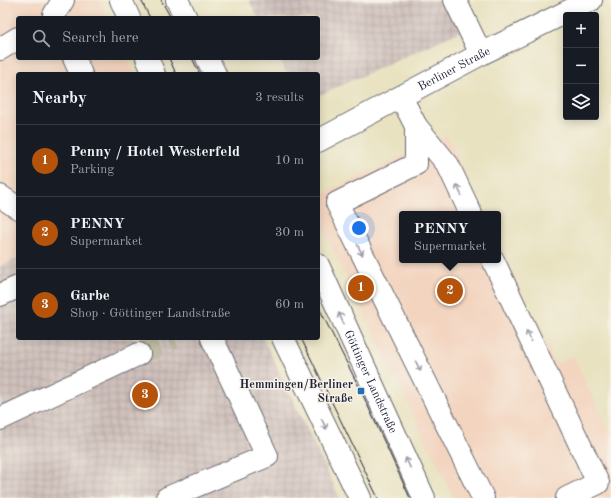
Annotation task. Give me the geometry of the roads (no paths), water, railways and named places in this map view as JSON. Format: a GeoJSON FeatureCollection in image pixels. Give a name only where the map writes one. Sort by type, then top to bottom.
{"type":"FeatureCollection","features":[{"type":"Feature","properties":{"kind":"street"},"geometry":{"type":"LineString","coordinates":[[121,0],[128,16]]}},
{"type":"Feature","properties":{"kind":"street"},"geometry":{"type":"LineString","coordinates":[[177,0],[185,16]]}},
{"type":"Feature","properties":{"kind":"street"},"geometry":{"type":"LineString","coordinates":[[455,0],[481,54]]}},
{"type":"Feature","properties":{"kind":"street","name":"Berliner Straße"},"geometry":{"type":"LineString","coordinates":[[320,140],[481,54],[591,0]]}},
{"type":"Feature","properties":{"kind":"street"},"geometry":{"type":"LineString","coordinates":[[0,49],[16,39]]}},
{"type":"Feature","properties":{"kind":"street"},"geometry":{"type":"LineString","coordinates":[[75,60],[80,72]]}},
{"type":"Feature","properties":{"kind":"street"},"geometry":{"type":"LineString","coordinates":[[148,60],[153,72]]}},
{"type":"Feature","properties":{"kind":"street"},"geometry":{"type":"LineString","coordinates":[[208,60],[214,72]]}},
{"type":"Feature","properties":{"kind":"street"},"geometry":{"type":"LineString","coordinates":[[401,97],[416,126],[448,166],[470,211]]}},
{"type":"Feature","properties":{"kind":"street"},"geometry":{"type":"LineString","coordinates":[[416,126],[416,164],[337,203],[483,498]]}},
{"type":"Feature","properties":{"kind":"street"},"geometry":{"type":"LineString","coordinates":[[0,196],[16,207]]}},
{"type":"Feature","properties":{"kind":"street"},"geometry":{"type":"LineString","coordinates":[[494,263],[598,483],[567,498]]}},
{"type":"Feature","properties":{"kind":"street","name":"Göttinger Landstraße"},"geometry":{"type":"LineString","coordinates":[[320,270],[424,498]]}},
{"type":"Feature","properties":{"kind":"street"},"geometry":{"type":"LineString","coordinates":[[0,295],[16,288]]}},
{"type":"Feature","properties":{"kind":"street"},"geometry":{"type":"LineString","coordinates":[[167,498],[267,456],[213,340]]}},
{"type":"Feature","properties":{"kind":"street"},"geometry":{"type":"LineString","coordinates":[[284,340],[360,498]]}},
{"type":"Feature","properties":{"kind":"street"},"geometry":{"type":"LineString","coordinates":[[0,419],[139,354]]}},
{"type":"Feature","properties":{"kind":"tunnel"},"geometry":{"type":"LineString","coordinates":[[139,354],[170,340]]}},
{"type":"Feature","properties":{"kind":"tram line"},"geometry":{"type":"LineString","coordinates":[[141,0],[149,16]]}},
{"type":"Feature","properties":{"kind":"tram line"},"geometry":{"type":"LineString","coordinates":[[161,0],[170,16]]}},
{"type":"Feature","properties":{"kind":"tram line"},"geometry":{"type":"LineString","coordinates":[[170,60],[175,72]]}},
{"type":"Feature","properties":{"kind":"tram line"},"geometry":{"type":"LineString","coordinates":[[193,60],[199,72]]}},
{"type":"Feature","properties":{"kind":"tram line"},"geometry":{"type":"LineString","coordinates":[[320,310],[361,391],[410,498]]}},
{"type":"Feature","properties":{"kind":"tram line"},"geometry":{"type":"LineString","coordinates":[[302,340],[378,498]]}},
{"type":"Feature","properties":{"kind":"place","name":"Penny / Hotel Westerfeld"},"geometry":{"type":"Point","coordinates":[361,288]}},
{"type":"Feature","properties":{"kind":"place","name":"PENNY"},"geometry":{"type":"Point","coordinates":[450,291]}},
{"type":"Feature","properties":{"kind":"place","name":"Hemmingen/Berliner Straße"},"geometry":{"type":"Point","coordinates":[361,391]}},
{"type":"Feature","properties":{"kind":"place","name":"Garbe"},"geometry":{"type":"Point","coordinates":[145,395]}}]}
